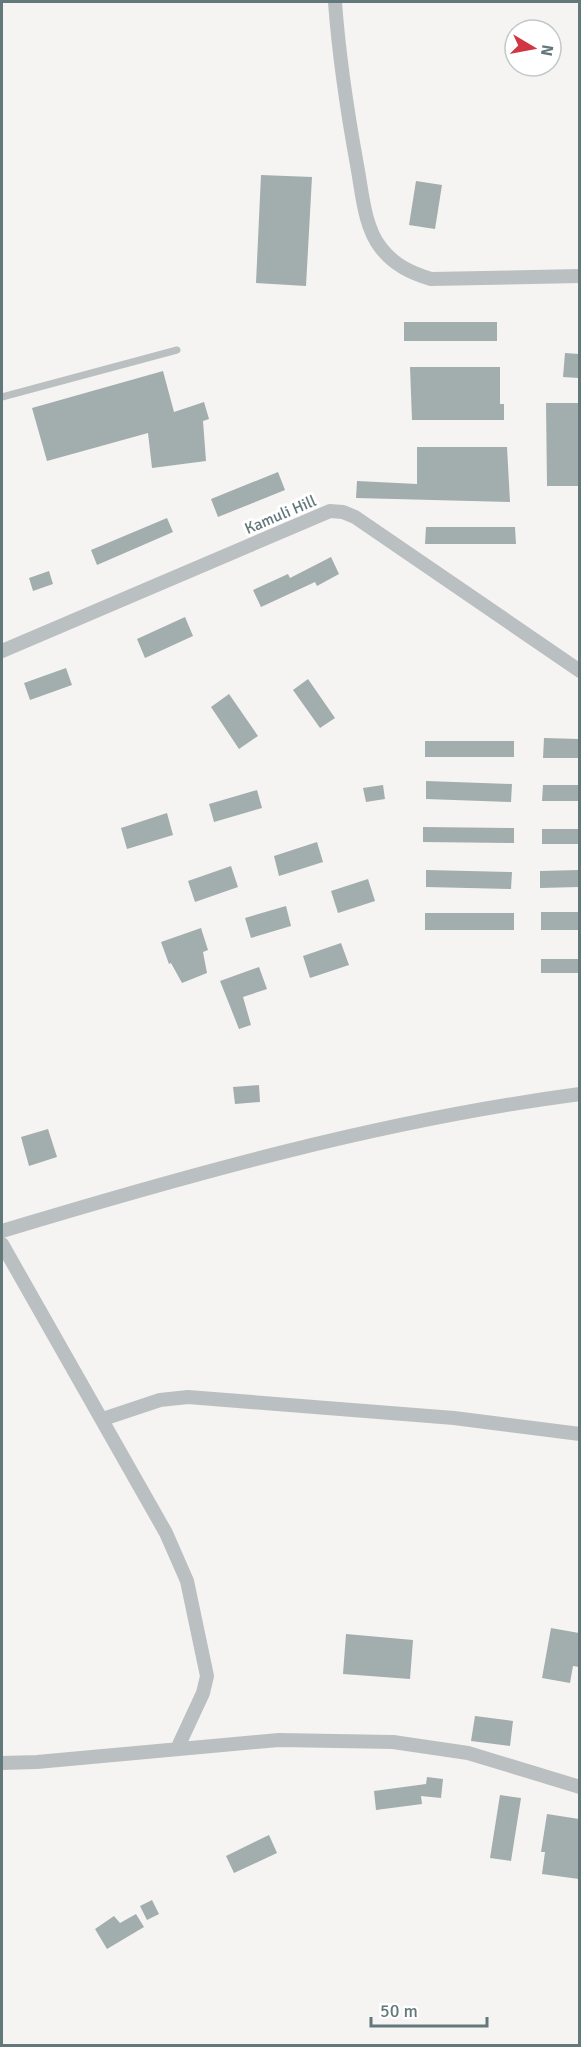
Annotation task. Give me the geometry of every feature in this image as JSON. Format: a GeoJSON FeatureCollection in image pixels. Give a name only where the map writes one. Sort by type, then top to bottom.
{"type":"FeatureCollection","features":[{"type":"Feature","properties":{"kind":"street"},"geometry":{"type":"LineString","coordinates":[[335,2],[340,63],[364,204],[380,247],[395,263],[413,274],[431,279],[579,276]]}},
{"type":"Feature","properties":{"kind":"street","name":"Kamuli Hill"},"geometry":{"type":"LineString","coordinates":[[2,651],[330,511],[343,512],[355,517],[579,671]]}},
{"type":"Feature","properties":{"kind":"street"},"geometry":{"type":"LineString","coordinates":[[2,1231],[111,1198],[363,1132],[458,1112],[579,1094]]}},
{"type":"Feature","properties":{"kind":"street"},"geometry":{"type":"LineString","coordinates":[[2,1244],[166,1533],[187,1581],[207,1676],[203,1693],[177,1749]]}},
{"type":"Feature","properties":{"kind":"street"},"geometry":{"type":"LineString","coordinates":[[103,1419],[160,1400],[188,1397],[454,1418],[579,1434]]}},
{"type":"Feature","properties":{"kind":"street"},"geometry":{"type":"LineString","coordinates":[[2,1763],[37,1762],[279,1740],[393,1742],[468,1753],[579,1787]]}},
{"type":"Feature","properties":{"kind":"lane"},"geometry":{"type":"LineString","coordinates":[[2,397],[177,350]]}},
{"type":"Feature","properties":{"kind":"building"},"geometry":{"type":"Polygon","coordinates":[[[261,175],[312,177],[306,286],[256,283],[261,175]]]}},
{"type":"Feature","properties":{"kind":"building"},"geometry":{"type":"Polygon","coordinates":[[[416,181],[442,185],[435,229],[409,225],[416,181]]]}},
{"type":"Feature","properties":{"kind":"building"},"geometry":{"type":"Polygon","coordinates":[[[404,322],[497,322],[497,341],[404,341],[404,322]]]}},
{"type":"Feature","properties":{"kind":"building"},"geometry":{"type":"Polygon","coordinates":[[[565,353],[579,354],[579,378],[563,377],[565,353]]]}},
{"type":"Feature","properties":{"kind":"building"},"geometry":{"type":"Polygon","coordinates":[[[410,367],[500,367],[500,404],[504,404],[504,420],[412,420],[410,367]]]}},
{"type":"Feature","properties":{"kind":"building"},"geometry":{"type":"Polygon","coordinates":[[[163,371],[174,412],[204,402],[209,419],[203,421],[206,461],[152,468],[148,433],[47,461],[32,408],[163,371]]]}},
{"type":"Feature","properties":{"kind":"building"},"geometry":{"type":"Polygon","coordinates":[[[546,403],[579,403],[579,486],[547,486],[546,403]]]}},
{"type":"Feature","properties":{"kind":"building"},"geometry":{"type":"Polygon","coordinates":[[[417,447],[507,447],[510,502],[356,498],[357,481],[417,484],[417,447]]]}},
{"type":"Feature","properties":{"kind":"building"},"geometry":{"type":"Polygon","coordinates":[[[278,472],[285,490],[218,517],[211,499],[278,472]]]}},
{"type":"Feature","properties":{"kind":"building"},"geometry":{"type":"Polygon","coordinates":[[[167,518],[173,532],[97,565],[91,550],[167,518]]]}},
{"type":"Feature","properties":{"kind":"building"},"geometry":{"type":"Polygon","coordinates":[[[426,527],[515,527],[516,544],[425,544],[426,527]]]}},
{"type":"Feature","properties":{"kind":"building"},"geometry":{"type":"Polygon","coordinates":[[[331,557],[339,574],[317,586],[315,582],[261,607],[253,590],[288,574],[290,578],[331,557]]]}},
{"type":"Feature","properties":{"kind":"building"},"geometry":{"type":"Polygon","coordinates":[[[49,571],[53,584],[33,591],[29,578],[49,571]]]}},
{"type":"Feature","properties":{"kind":"building"},"geometry":{"type":"Polygon","coordinates":[[[185,617],[193,636],[145,658],[137,639],[185,617]]]}},
{"type":"Feature","properties":{"kind":"building"},"geometry":{"type":"Polygon","coordinates":[[[66,668],[72,685],[30,700],[24,683],[66,668]]]}},
{"type":"Feature","properties":{"kind":"building"},"geometry":{"type":"Polygon","coordinates":[[[308,679],[335,718],[320,728],[293,690],[308,679]]]}},
{"type":"Feature","properties":{"kind":"building"},"geometry":{"type":"Polygon","coordinates":[[[229,694],[258,736],[239,749],[211,707],[229,694]]]}},
{"type":"Feature","properties":{"kind":"building"},"geometry":{"type":"Polygon","coordinates":[[[544,738],[579,739],[579,758],[543,758],[544,738]]]}},
{"type":"Feature","properties":{"kind":"building"},"geometry":{"type":"Polygon","coordinates":[[[425,741],[514,741],[514,757],[425,757],[425,741]]]}},
{"type":"Feature","properties":{"kind":"building"},"geometry":{"type":"Polygon","coordinates":[[[426,781],[512,784],[511,802],[426,799],[426,781]]]}},
{"type":"Feature","properties":{"kind":"building"},"geometry":{"type":"Polygon","coordinates":[[[383,785],[385,799],[366,802],[363,788],[383,785]]]}},
{"type":"Feature","properties":{"kind":"building"},"geometry":{"type":"Polygon","coordinates":[[[543,785],[579,785],[579,801],[542,801],[543,785]]]}},
{"type":"Feature","properties":{"kind":"building"},"geometry":{"type":"Polygon","coordinates":[[[257,790],[262,808],[214,822],[209,804],[257,790]]]}},
{"type":"Feature","properties":{"kind":"building"},"geometry":{"type":"Polygon","coordinates":[[[167,813],[173,835],[127,849],[121,828],[167,813]]]}},
{"type":"Feature","properties":{"kind":"building"},"geometry":{"type":"Polygon","coordinates":[[[423,827],[514,828],[514,843],[423,842],[423,827]]]}},
{"type":"Feature","properties":{"kind":"building"},"geometry":{"type":"Polygon","coordinates":[[[542,829],[579,829],[579,844],[542,844],[542,829]]]}},
{"type":"Feature","properties":{"kind":"building"},"geometry":{"type":"Polygon","coordinates":[[[317,842],[323,862],[279,876],[274,856],[317,842]]]}},
{"type":"Feature","properties":{"kind":"building"},"geometry":{"type":"Polygon","coordinates":[[[231,866],[238,887],[195,902],[188,881],[231,866]]]}},
{"type":"Feature","properties":{"kind":"building"},"geometry":{"type":"Polygon","coordinates":[[[426,870],[512,872],[511,889],[426,887],[426,870]]]}},
{"type":"Feature","properties":{"kind":"building"},"geometry":{"type":"Polygon","coordinates":[[[579,870],[579,887],[540,888],[540,871],[579,870]]]}},
{"type":"Feature","properties":{"kind":"building"},"geometry":{"type":"Polygon","coordinates":[[[368,879],[375,901],[338,913],[331,891],[368,879]]]}},
{"type":"Feature","properties":{"kind":"building"},"geometry":{"type":"Polygon","coordinates":[[[286,906],[291,926],[251,938],[245,918],[286,906]]]}},
{"type":"Feature","properties":{"kind":"building"},"geometry":{"type":"Polygon","coordinates":[[[541,912],[579,912],[579,930],[541,930],[541,912]]]}},
{"type":"Feature","properties":{"kind":"building"},"geometry":{"type":"Polygon","coordinates":[[[425,913],[514,913],[514,930],[425,930],[425,913]]]}},
{"type":"Feature","properties":{"kind":"building"},"geometry":{"type":"Polygon","coordinates":[[[201,928],[208,950],[203,952],[207,973],[182,983],[171,963],[169,964],[161,942],[201,928]]]}},
{"type":"Feature","properties":{"kind":"building"},"geometry":{"type":"Polygon","coordinates":[[[341,943],[349,965],[310,978],[303,956],[341,943]]]}},
{"type":"Feature","properties":{"kind":"building"},"geometry":{"type":"Polygon","coordinates":[[[541,959],[579,959],[579,973],[541,973],[541,959]]]}},
{"type":"Feature","properties":{"kind":"building"},"geometry":{"type":"Polygon","coordinates":[[[259,967],[267,989],[243,997],[251,1025],[239,1029],[220,981],[259,967]]]}},
{"type":"Feature","properties":{"kind":"building"},"geometry":{"type":"Polygon","coordinates":[[[259,1085],[260,1102],[235,1104],[233,1087],[259,1085]]]}},
{"type":"Feature","properties":{"kind":"building"},"geometry":{"type":"Polygon","coordinates":[[[48,1129],[57,1157],[29,1166],[21,1137],[48,1129]]]}},
{"type":"Feature","properties":{"kind":"building"},"geometry":{"type":"Polygon","coordinates":[[[551,1628],[579,1633],[579,1667],[573,1666],[570,1683],[542,1678],[551,1628]]]}},
{"type":"Feature","properties":{"kind":"building"},"geometry":{"type":"Polygon","coordinates":[[[346,1634],[413,1640],[410,1679],[343,1674],[346,1634]]]}},
{"type":"Feature","properties":{"kind":"building"},"geometry":{"type":"Polygon","coordinates":[[[475,1716],[513,1721],[510,1746],[471,1741],[475,1716]]]}},
{"type":"Feature","properties":{"kind":"building"},"geometry":{"type":"Polygon","coordinates":[[[427,1777],[443,1779],[441,1798],[421,1796],[422,1804],[376,1810],[374,1791],[426,1784],[427,1777]]]}},
{"type":"Feature","properties":{"kind":"building"},"geometry":{"type":"Polygon","coordinates":[[[500,1795],[521,1798],[511,1861],[490,1858],[500,1795]]]}},
{"type":"Feature","properties":{"kind":"building"},"geometry":{"type":"Polygon","coordinates":[[[547,1814],[579,1819],[579,1879],[542,1874],[545,1852],[541,1852],[547,1814]]]}},
{"type":"Feature","properties":{"kind":"building"},"geometry":{"type":"Polygon","coordinates":[[[269,1835],[277,1853],[234,1873],[226,1856],[269,1835]]]}},
{"type":"Feature","properties":{"kind":"building"},"geometry":{"type":"Polygon","coordinates":[[[152,1900],[159,1914],[147,1920],[140,1906],[152,1900]]]}},
{"type":"Feature","properties":{"kind":"building"},"geometry":{"type":"Polygon","coordinates":[[[136,1914],[144,1927],[107,1949],[95,1929],[114,1916],[120,1923],[136,1914]]]}}]}
